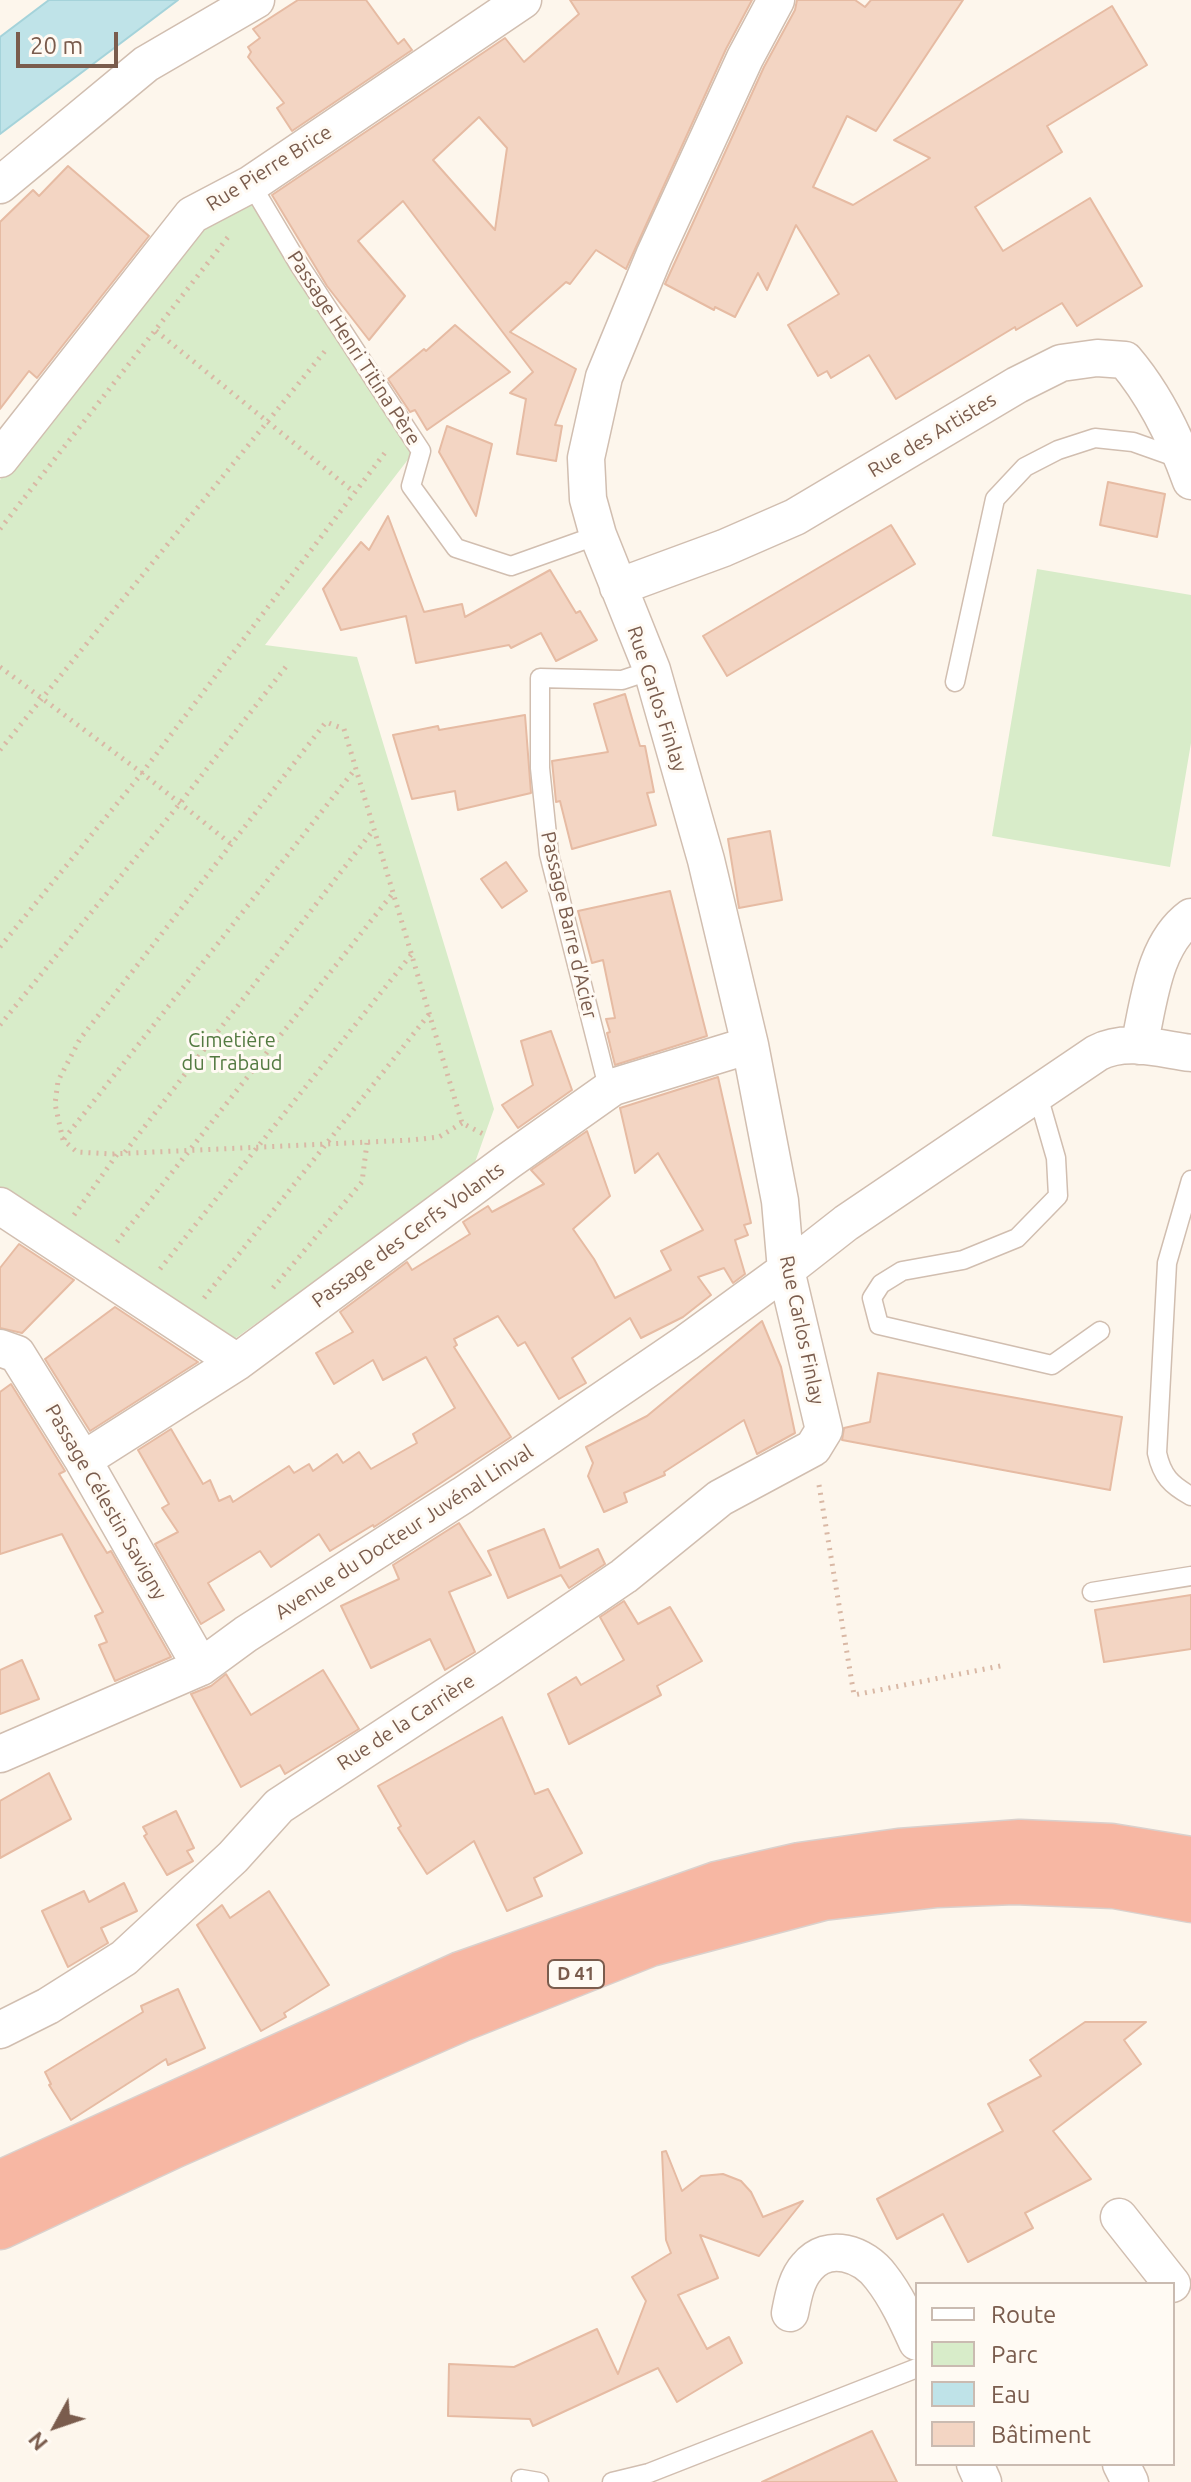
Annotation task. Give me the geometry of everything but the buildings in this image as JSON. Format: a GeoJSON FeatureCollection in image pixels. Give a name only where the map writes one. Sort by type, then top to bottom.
{"type":"FeatureCollection","features":[{"type":"Feature","properties":{"kind":"highway","name":"D 41"},"geometry":{"type":"LineString","coordinates":[[0,2183],[461,1974],[717,1884],[800,1865],[899,1851],[1020,1842],[1111,1846],[1185,1857]]}},
{"type":"Feature","properties":{"kind":"highway","name":"D 41"},"geometry":{"type":"LineString","coordinates":[[0,2227],[175,2145],[459,2020],[650,1944],[823,1898],[937,1885],[1014,1882],[1114,1886],[1191,1900]]}},
{"type":"Feature","properties":{"kind":"street"},"geometry":{"type":"LineString","coordinates":[[0,185],[146,64],[256,0]]}},
{"type":"Feature","properties":{"kind":"street","name":"Rue Pierre Brice"},"geometry":{"type":"LineString","coordinates":[[0,459],[192,215],[251,184],[523,0]]}},
{"type":"Feature","properties":{"kind":"street","name":"Rue Carlos Finlay"},"geometry":{"type":"LineString","coordinates":[[776,0],[745,58],[661,242],[604,377],[586,458],[588,499],[598,535],[652,670],[706,860],[750,1045],[780,1201],[786,1270],[818,1439]]}},
{"type":"Feature","properties":{"kind":"street","name":"Rue des Artistes"},"geometry":{"type":"LineString","coordinates":[[618,587],[724,548],[795,517],[1005,392],[1061,363],[1097,358],[1125,360],[1142,379],[1187,470]]}},
{"type":"Feature","properties":{"kind":"street"},"geometry":{"type":"LineString","coordinates":[[1139,1046],[1162,952],[1177,928],[1191,917]]}},
{"type":"Feature","properties":{"kind":"street","name":"Passage des Cerfs Volants"},"geometry":{"type":"LineString","coordinates":[[83,1460],[237,1362],[613,1087],[750,1045]]}},
{"type":"Feature","properties":{"kind":"street","name":"Avenue du Docteur Juvénal Linval"},"geometry":{"type":"LineString","coordinates":[[0,1754],[201,1667],[246,1634],[463,1495],[686,1343],[846,1223],[1037,1092],[1110,1046],[1139,1046],[1191,1053]]}},
{"type":"Feature","properties":{"kind":"street"},"geometry":{"type":"LineString","coordinates":[[0,1206],[237,1362]]}},
{"type":"Feature","properties":{"kind":"street","name":"Passage Célestin Savigny"},"geometry":{"type":"LineString","coordinates":[[0,1348],[17,1354],[83,1460],[201,1667]]}},
{"type":"Feature","properties":{"kind":"street","name":"Rue de la Carrière"},"geometry":{"type":"LineString","coordinates":[[0,2030],[48,2006],[124,1958],[233,1857],[279,1806],[624,1576],[720,1498],[818,1439]]}},
{"type":"Feature","properties":{"kind":"street"},"geometry":{"type":"LineString","coordinates":[[1119,2217],[1171,2282]]}},
{"type":"Feature","properties":{"kind":"street"},"geometry":{"type":"LineString","coordinates":[[790,2313],[795,2290],[807,2265],[825,2254],[845,2252],[866,2261],[881,2277],[915,2338]]}},
{"type":"Feature","properties":{"kind":"street"},"geometry":{"type":"LineString","coordinates":[[1175,2287],[1191,2307]]}},
{"type":"Feature","properties":{"kind":"lane","name":"Passage Henri Titina Père"},"geometry":{"type":"LineString","coordinates":[[251,184],[298,263],[421,451],[411,486],[456,548],[511,566],[598,535]]}},
{"type":"Feature","properties":{"kind":"lane"},"geometry":{"type":"LineString","coordinates":[[955,682],[995,499],[1025,467],[1058,450],[1095,438],[1133,442],[1187,470]]}},
{"type":"Feature","properties":{"kind":"lane","name":"Passage Barre d'Acier"},"geometry":{"type":"LineString","coordinates":[[609,1091],[549,854],[540,768],[540,678],[622,680],[652,670]]}},
{"type":"Feature","properties":{"kind":"lane"},"geometry":{"type":"LineString","coordinates":[[1037,1092],[1056,1158],[1058,1196],[1017,1238],[963,1260],[902,1271],[881,1284],[872,1298],[879,1325],[1052,1365],[1100,1331]]}},
{"type":"Feature","properties":{"kind":"lane"},"geometry":{"type":"LineString","coordinates":[[1191,1180],[1167,1263],[1157,1453],[1161,1470],[1170,1484],[1191,1496]]}},
{"type":"Feature","properties":{"kind":"lane"},"geometry":{"type":"LineString","coordinates":[[1092,1592],[1191,1576]]}},
{"type":"Feature","properties":{"kind":"lane"},"geometry":{"type":"LineString","coordinates":[[612,2482],[649,2473],[915,2369]]}},
{"type":"Feature","properties":{"kind":"path"},"geometry":{"type":"LineString","coordinates":[[0,529],[228,236]]}},
{"type":"Feature","properties":{"kind":"path"},"geometry":{"type":"LineString","coordinates":[[0,750],[342,330]]}},
{"type":"Feature","properties":{"kind":"path"},"geometry":{"type":"LineString","coordinates":[[156,331],[354,492]]}},
{"type":"Feature","properties":{"kind":"path"},"geometry":{"type":"LineString","coordinates":[[0,947],[142,773],[387,450]]}},
{"type":"Feature","properties":{"kind":"path"},"geometry":{"type":"LineString","coordinates":[[0,1025],[181,802],[288,664]]}},
{"type":"Feature","properties":{"kind":"path"},"geometry":{"type":"LineString","coordinates":[[0,667],[181,802],[231,844]]}},
{"type":"Feature","properties":{"kind":"path"},"geometry":{"type":"LineString","coordinates":[[462,1123],[439,1137],[121,1153],[77,1152],[63,1140],[55,1104],[58,1081],[80,1039],[326,722],[344,729],[462,1123],[520,1154]]}},
{"type":"Feature","properties":{"kind":"path"},"geometry":{"type":"LineString","coordinates":[[63,1140],[356,768]]}},
{"type":"Feature","properties":{"kind":"path"},"geometry":{"type":"LineString","coordinates":[[66,1225],[374,829]]}},
{"type":"Feature","properties":{"kind":"path"},"geometry":{"type":"LineString","coordinates":[[109,1252],[393,893]]}},
{"type":"Feature","properties":{"kind":"path"},"geometry":{"type":"LineString","coordinates":[[151,1281],[412,954]]}},
{"type":"Feature","properties":{"kind":"path"},"geometry":{"type":"LineString","coordinates":[[202,1299],[430,1013]]}},
{"type":"Feature","properties":{"kind":"path"},"geometry":{"type":"LineString","coordinates":[[272,1290],[362,1182],[367,1142]]}},
{"type":"Feature","properties":{"kind":"path"},"geometry":{"type":"LineString","coordinates":[[818,1439],[854,1695],[1005,1665]]}},
{"type":"Feature","properties":{"kind":"green space","name":"Cimetière du Trabaud"},"geometry":{"type":"Polygon","coordinates":[[[236,204],[252,204],[293,272],[413,453],[265,645],[357,657],[494,1109],[473,1168],[226,1345],[0,1196],[0,480],[203,223],[236,204]]]}},
{"type":"Feature","properties":{"kind":"green space"},"geometry":{"type":"Polygon","coordinates":[[[1037,569],[1191,595],[1191,743],[1170,867],[992,836],[1037,569]]]}},
{"type":"Feature","properties":{"kind":"water"},"geometry":{"type":"Polygon","coordinates":[[[49,0],[178,0],[0,134],[0,37],[49,0]]]}}]}
